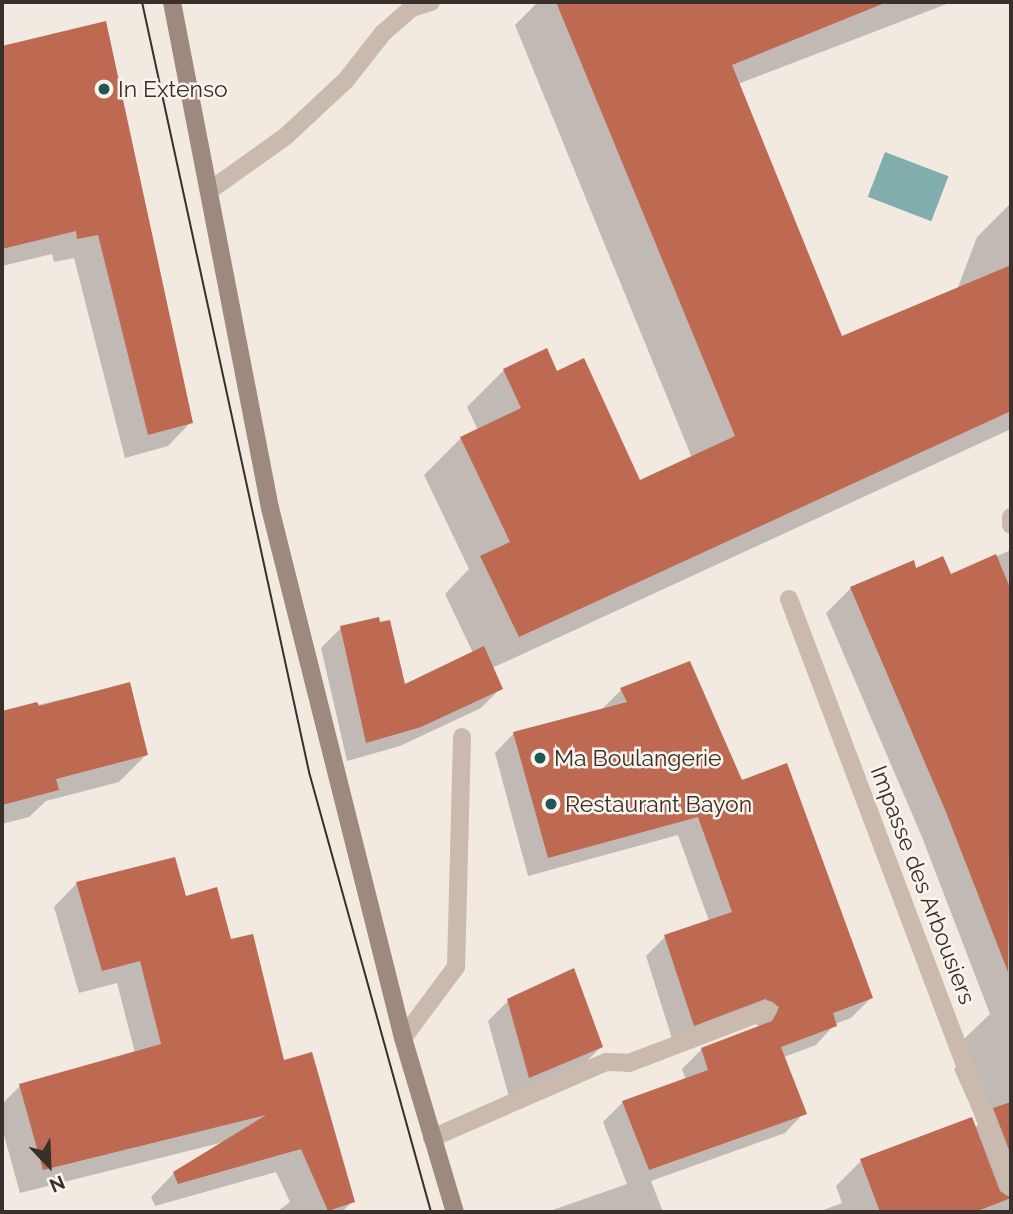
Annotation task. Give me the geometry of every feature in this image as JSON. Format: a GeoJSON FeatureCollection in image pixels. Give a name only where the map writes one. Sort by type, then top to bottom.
{"type":"FeatureCollection","features":[{"type":"Feature","properties":{"kind":"street"},"geometry":{"type":"LineString","coordinates":[[172,2],[270,508],[403,1038],[455,1212]]}},
{"type":"Feature","properties":{"kind":"street"},"geometry":{"type":"LineString","coordinates":[[208,191],[286,136],[346,80],[383,33],[412,8],[431,2]]}},
{"type":"Feature","properties":{"kind":"street"},"geometry":{"type":"LineString","coordinates":[[1011,517],[1011,525]]}},
{"type":"Feature","properties":{"kind":"street","name":"Impasse des Arbousiers"},"geometry":{"type":"LineString","coordinates":[[789,599],[1011,1187]]}},
{"type":"Feature","properties":{"kind":"street"},"geometry":{"type":"LineString","coordinates":[[403,1038],[456,967],[462,737]]}},
{"type":"Feature","properties":{"kind":"street"},"geometry":{"type":"LineString","coordinates":[[432,1138],[606,1062],[629,1063],[768,1010]]}},
{"type":"Feature","properties":{"kind":"water"},"geometry":{"type":"Polygon","coordinates":[[[885,152],[948,176],[931,221],[868,197],[885,152]]]}},
{"type":"Feature","properties":{"kind":"building"},"geometry":{"type":"Polygon","coordinates":[[[556,2],[887,2],[732,65],[842,336],[1011,265],[1011,411],[519,637],[480,556],[510,542],[460,437],[521,408],[503,369],[547,348],[557,371],[584,358],[640,480],[735,436],[556,2]]]}},
{"type":"Feature","properties":{"kind":"building"},"geometry":{"type":"Polygon","coordinates":[[[106,21],[193,423],[148,435],[98,235],[77,239],[76,231],[2,249],[2,46],[106,21]]]}},
{"type":"Feature","properties":{"kind":"building"},"geometry":{"type":"Polygon","coordinates":[[[996,554],[1011,590],[1008,972],[946,812],[850,587],[914,560],[916,568],[943,556],[951,574],[996,554]]]}},
{"type":"Feature","properties":{"kind":"building"},"geometry":{"type":"Polygon","coordinates":[[[379,617],[380,622],[390,620],[405,684],[484,646],[503,689],[421,727],[366,743],[340,626],[379,617]]]}},
{"type":"Feature","properties":{"kind":"building"},"geometry":{"type":"Polygon","coordinates":[[[690,661],[742,780],[787,763],[873,998],[833,1013],[837,1026],[781,1047],[807,1114],[649,1170],[622,1101],[708,1070],[701,1048],[772,1021],[779,1007],[765,999],[694,1026],[664,935],[732,912],[698,817],[548,858],[513,732],[627,702],[620,688],[690,661]]]}},
{"type":"Feature","properties":{"kind":"building"},"geometry":{"type":"Polygon","coordinates":[[[130,682],[148,755],[56,779],[59,790],[2,805],[2,711],[37,702],[39,706],[130,682]]]}},
{"type":"Feature","properties":{"kind":"building"},"geometry":{"type":"Polygon","coordinates":[[[175,857],[186,896],[217,887],[231,939],[253,934],[284,1060],[312,1052],[355,1202],[328,1211],[301,1149],[178,1184],[173,1172],[266,1115],[43,1170],[19,1084],[161,1044],[140,961],[102,971],[76,882],[175,857]]]}},
{"type":"Feature","properties":{"kind":"building"},"geometry":{"type":"Polygon","coordinates":[[[574,968],[603,1047],[529,1078],[507,999],[574,968]]]}},
{"type":"Feature","properties":{"kind":"building"},"geometry":{"type":"Polygon","coordinates":[[[1011,1102],[1011,1155],[993,1108],[1011,1102]]]}},
{"type":"Feature","properties":{"kind":"building"},"geometry":{"type":"Polygon","coordinates":[[[972,1117],[1000,1191],[1011,1198],[975,1212],[880,1212],[860,1159],[972,1117]]]}},
{"type":"Feature","properties":{"kind":"tram line"},"geometry":{"type":"LineString","coordinates":[[142,2],[309,772],[431,1212]]}},
{"type":"Feature","properties":{"kind":"place","name":"In Extenso"},"geometry":{"type":"Point","coordinates":[104,89]}},
{"type":"Feature","properties":{"kind":"place","name":"Ma Boulangerie"},"geometry":{"type":"Point","coordinates":[540,758]}},
{"type":"Feature","properties":{"kind":"place","name":"Restaurant Bayon"},"geometry":{"type":"Point","coordinates":[551,804]}}]}
